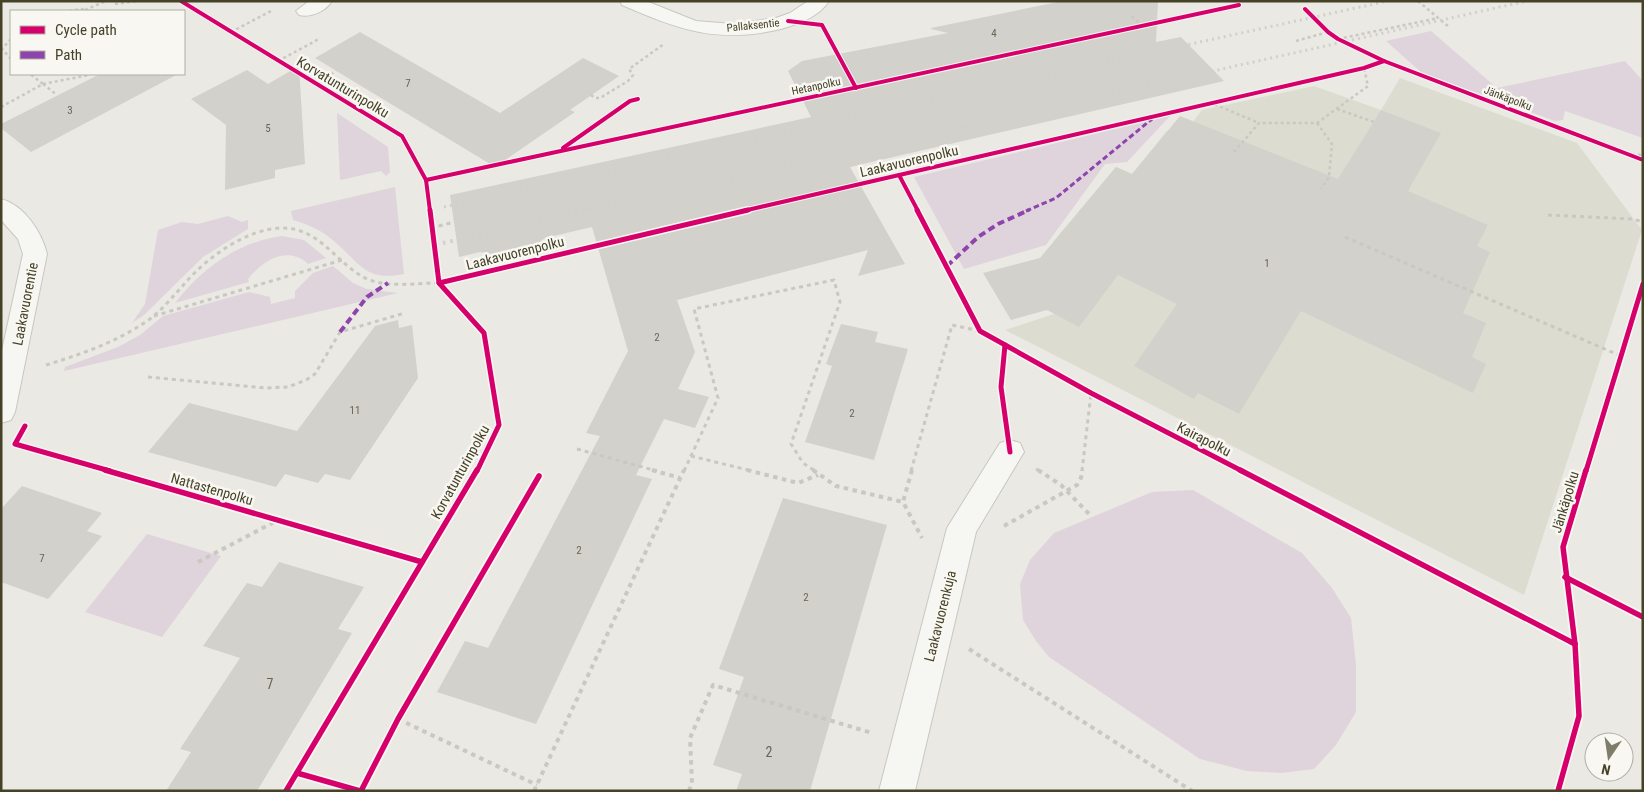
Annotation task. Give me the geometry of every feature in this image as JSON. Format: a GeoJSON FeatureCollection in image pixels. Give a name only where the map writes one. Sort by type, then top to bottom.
{"type":"FeatureCollection","features":[{"type":"Feature","properties":{"kind":"street"},"geometry":{"type":"LineString","coordinates":[[306,11],[323,1]]}},
{"type":"Feature","properties":{"kind":"street","name":"Pallaksentie"},"geometry":{"type":"LineString","coordinates":[[629,1],[681,22],[705,28],[765,26],[788,21],[806,14],[820,1]]}},
{"type":"Feature","properties":{"kind":"street","name":"Laakavuorentie"},"geometry":{"type":"LineString","coordinates":[[1,207],[28,231],[34,245],[34,254],[11,372],[1,412]]}},
{"type":"Feature","properties":{"kind":"street","name":"Laakavuorenkuja"},"geometry":{"type":"LineString","coordinates":[[897,791],[962,528],[1010,452]]}},
{"type":"Feature","properties":{"kind":"path"},"geometry":{"type":"LineString","coordinates":[[84,10],[106,1]]}},
{"type":"Feature","properties":{"kind":"path"},"geometry":{"type":"LineString","coordinates":[[115,4],[137,1]]}},
{"type":"Feature","properties":{"kind":"path"},"geometry":{"type":"LineString","coordinates":[[1418,1],[1448,27]]}},
{"type":"Feature","properties":{"kind":"path"},"geometry":{"type":"LineString","coordinates":[[230,32],[271,11]]}},
{"type":"Feature","properties":{"kind":"path"},"geometry":{"type":"LineString","coordinates":[[1132,16],[1142,26]]}},
{"type":"Feature","properties":{"kind":"path"},"geometry":{"type":"LineString","coordinates":[[1338,39],[1438,18]]}},
{"type":"Feature","properties":{"kind":"path"},"geometry":{"type":"LineString","coordinates":[[1133,28],[1152,24]]}},
{"type":"Feature","properties":{"kind":"path"},"geometry":{"type":"LineString","coordinates":[[1322,26],[1338,39],[1346,42]]}},
{"type":"Feature","properties":{"kind":"path"},"geometry":{"type":"LineString","coordinates":[[222,27],[239,37]]}},
{"type":"Feature","properties":{"kind":"path"},"geometry":{"type":"LineString","coordinates":[[1296,41],[1328,32]]}},
{"type":"Feature","properties":{"kind":"path"},"geometry":{"type":"LineString","coordinates":[[278,61],[319,39]]}},
{"type":"Feature","properties":{"kind":"path"},"geometry":{"type":"LineString","coordinates":[[10,40],[2,49],[10,58]]}},
{"type":"Feature","properties":{"kind":"path"},"geometry":{"type":"LineString","coordinates":[[591,95],[595,98],[600,98],[628,81],[633,75],[629,69],[669,41]]}},
{"type":"Feature","properties":{"kind":"path"},"geometry":{"type":"LineString","coordinates":[[1354,70],[1371,66]]}},
{"type":"Feature","properties":{"kind":"path"},"geometry":{"type":"LineString","coordinates":[[1209,102],[1259,123],[1317,123],[1368,86],[1364,68]]}},
{"type":"Feature","properties":{"kind":"path"},"geometry":{"type":"LineString","coordinates":[[315,83],[336,71]]}},
{"type":"Feature","properties":{"kind":"path"},"geometry":{"type":"LineString","coordinates":[[37,75],[33,77],[57,96]]}},
{"type":"Feature","properties":{"kind":"path"},"geometry":{"type":"LineString","coordinates":[[1,107],[43,84],[89,75]]}},
{"type":"Feature","properties":{"kind":"path"},"geometry":{"type":"LineString","coordinates":[[1199,104],[1218,100]]}},
{"type":"Feature","properties":{"kind":"path"},"geometry":{"type":"LineString","coordinates":[[1336,109],[1374,122]]}},
{"type":"Feature","properties":{"kind":"path"},"geometry":{"type":"LineString","coordinates":[[1234,152],[1259,123]]}},
{"type":"Feature","properties":{"kind":"path"},"geometry":{"type":"LineString","coordinates":[[1317,123],[1332,144],[1329,177],[1321,189]]}},
{"type":"Feature","properties":{"kind":"path"},"geometry":{"type":"LineString","coordinates":[[1616,150],[1643,162]]}},
{"type":"Feature","properties":{"kind":"path"},"geometry":{"type":"LineString","coordinates":[[1626,154],[1643,155]]}},
{"type":"Feature","properties":{"kind":"path"},"geometry":{"type":"LineString","coordinates":[[1626,154],[1629,161]]}},
{"type":"Feature","properties":{"kind":"path"},"geometry":{"type":"LineString","coordinates":[[1548,215],[1633,219],[1643,222]]}},
{"type":"Feature","properties":{"kind":"path"},"geometry":{"type":"LineString","coordinates":[[430,218],[432,236]]}},
{"type":"Feature","properties":{"kind":"path"},"geometry":{"type":"LineString","coordinates":[[431,228],[454,222]]}},
{"type":"Feature","properties":{"kind":"path"},"geometry":{"type":"LineString","coordinates":[[11,372],[43,366],[91,351],[122,336],[153,316],[202,265],[252,236],[275,229],[294,229],[308,233],[327,245],[342,260],[370,280],[388,283],[440,283],[449,280]]}},
{"type":"Feature","properties":{"kind":"path"},"geometry":{"type":"LineString","coordinates":[[1344,237],[1620,356]]}},
{"type":"Feature","properties":{"kind":"path"},"geometry":{"type":"LineString","coordinates":[[153,316],[342,260]]}},
{"type":"Feature","properties":{"kind":"path"},"geometry":{"type":"LineString","coordinates":[[438,276],[440,283],[446,290]]}},
{"type":"Feature","properties":{"kind":"path"},"geometry":{"type":"LineString","coordinates":[[534,791],[718,398],[694,309],[834,280],[840,302],[791,444],[803,464],[836,486],[903,502]]}},
{"type":"Feature","properties":{"kind":"path"},"geometry":{"type":"LineString","coordinates":[[148,377],[265,388],[288,387],[306,380],[315,374],[340,332],[405,313]]}},
{"type":"Feature","properties":{"kind":"path"},"geometry":{"type":"LineString","coordinates":[[976,323],[980,331]]}},
{"type":"Feature","properties":{"kind":"path"},"geometry":{"type":"LineString","coordinates":[[923,541],[903,502],[952,325],[980,331],[988,336]]}},
{"type":"Feature","properties":{"kind":"path"},"geometry":{"type":"LineString","coordinates":[[1618,366],[1623,347]]}},
{"type":"Feature","properties":{"kind":"path"},"geometry":{"type":"LineString","coordinates":[[1082,388],[1100,398]]}},
{"type":"Feature","properties":{"kind":"path"},"geometry":{"type":"LineString","coordinates":[[1000,528],[1077,485],[1081,478],[1091,393]]}},
{"type":"Feature","properties":{"kind":"path"},"geometry":{"type":"LineString","coordinates":[[578,449],[680,478]]}},
{"type":"Feature","properties":{"kind":"path"},"geometry":{"type":"LineString","coordinates":[[1010,452],[1061,485],[1092,517]]}},
{"type":"Feature","properties":{"kind":"path"},"geometry":{"type":"LineString","coordinates":[[691,456],[798,483],[818,474]]}},
{"type":"Feature","properties":{"kind":"path"},"geometry":{"type":"LineString","coordinates":[[198,562],[278,520]]}},
{"type":"Feature","properties":{"kind":"path"},"geometry":{"type":"LineString","coordinates":[[936,632],[982,655],[1192,791]]}},
{"type":"Feature","properties":{"kind":"path"},"geometry":{"type":"LineString","coordinates":[[689,791],[692,783],[690,738],[713,685],[877,735]]}},
{"type":"Feature","properties":{"kind":"path"},"geometry":{"type":"LineString","coordinates":[[394,727],[403,711]]}},
{"type":"Feature","properties":{"kind":"path"},"geometry":{"type":"LineString","coordinates":[[398,720],[536,785]]}},
{"type":"Feature","properties":{"kind":"shaded area"},"geometry":{"type":"Polygon","coordinates":[[[1431,31],[1497,88],[1625,61],[1643,81],[1643,138],[1565,111],[1563,120],[1555,121],[1422,73],[1386,41],[1431,31]]]}},
{"type":"Feature","properties":{"kind":"shaded area"},"geometry":{"type":"Polygon","coordinates":[[[1400,78],[1577,143],[1642,230],[1524,595],[1005,330],[1057,313],[1051,248],[1053,242],[1116,167],[1132,174],[1167,131],[1181,137],[1202,110],[1314,86],[1381,110],[1400,78]]]}},
{"type":"Feature","properties":{"kind":"shaded area"},"geometry":{"type":"Polygon","coordinates":[[[337,113],[388,147],[390,172],[386,176],[381,171],[340,180],[337,113]]]}},
{"type":"Feature","properties":{"kind":"shaded area"},"geometry":{"type":"Polygon","coordinates":[[[1170,116],[1127,162],[1105,164],[1046,245],[964,269],[914,177],[1170,116]]]}},
{"type":"Feature","properties":{"kind":"shaded area"},"geometry":{"type":"Polygon","coordinates":[[[395,187],[404,274],[391,276],[372,273],[364,269],[325,234],[293,220],[291,211],[395,187]]]}},
{"type":"Feature","properties":{"kind":"shaded area"},"geometry":{"type":"Polygon","coordinates":[[[228,216],[242,222],[248,220],[248,229],[203,257],[144,315],[132,323],[145,304],[158,230],[182,222],[198,224],[228,216]]]}},
{"type":"Feature","properties":{"kind":"shaded area"},"geometry":{"type":"Polygon","coordinates":[[[282,236],[304,240],[326,258],[308,264],[300,258],[292,256],[276,257],[254,272],[248,279],[249,282],[175,303],[197,279],[222,259],[251,244],[282,236]]]}},
{"type":"Feature","properties":{"kind":"shaded area"},"geometry":{"type":"Polygon","coordinates":[[[333,266],[353,283],[367,289],[398,293],[64,371],[65,367],[118,347],[140,335],[163,316],[249,292],[270,297],[271,304],[295,298],[295,291],[313,273],[333,266]]]}},
{"type":"Feature","properties":{"kind":"shaded area"},"geometry":{"type":"Polygon","coordinates":[[[1193,490],[1302,553],[1332,588],[1351,618],[1356,665],[1356,712],[1336,745],[1314,769],[1281,773],[1247,771],[1200,759],[1049,657],[1023,620],[1020,584],[1030,560],[1054,533],[1152,492],[1193,490]]]}},
{"type":"Feature","properties":{"kind":"shaded area"},"geometry":{"type":"Polygon","coordinates":[[[147,534],[221,556],[162,637],[85,612],[147,534]]]}},
{"type":"Feature","properties":{"kind":"building"},"geometry":{"type":"Polygon","coordinates":[[[1063,1],[1158,1],[1156,42],[1181,37],[1224,81],[850,167],[905,264],[858,276],[868,250],[677,300],[695,352],[678,389],[709,397],[695,428],[664,419],[636,475],[652,479],[536,724],[437,692],[465,641],[488,648],[600,436],[586,433],[628,351],[592,227],[545,238],[531,248],[499,255],[480,252],[459,257],[450,195],[811,117],[788,71],[802,61],[948,33],[931,28],[1063,1]]]}},
{"type":"Feature","properties":{"kind":"building"},"geometry":{"type":"Polygon","coordinates":[[[360,32],[500,113],[583,58],[619,76],[570,110],[575,112],[495,167],[315,58],[360,32]]]}},
{"type":"Feature","properties":{"kind":"building"},"geometry":{"type":"Polygon","coordinates":[[[299,66],[305,164],[275,170],[275,178],[225,190],[226,125],[191,99],[247,70],[268,84],[299,66]]]}},
{"type":"Feature","properties":{"kind":"building"},"geometry":{"type":"Polygon","coordinates":[[[98,75],[176,75],[31,152],[1,128],[1,124],[98,75]]]}},
{"type":"Feature","properties":{"kind":"building"},"geometry":{"type":"Polygon","coordinates":[[[1381,110],[1441,133],[1408,191],[1488,225],[1477,246],[1490,252],[1463,313],[1486,323],[1472,357],[1486,364],[1473,393],[1301,311],[1239,414],[1198,393],[1194,399],[1134,366],[1177,304],[1118,275],[1079,327],[1047,310],[1011,320],[983,273],[1040,258],[1116,167],[1132,174],[1180,116],[1338,179],[1381,110]]]}},
{"type":"Feature","properties":{"kind":"building"},"geometry":{"type":"Polygon","coordinates":[[[398,320],[399,328],[412,325],[418,378],[350,480],[325,474],[318,483],[285,474],[276,487],[148,452],[189,403],[297,431],[375,326],[398,320]]]}},
{"type":"Feature","properties":{"kind":"building"},"geometry":{"type":"Polygon","coordinates":[[[841,324],[878,332],[875,342],[908,349],[874,460],[805,442],[832,366],[826,364],[841,324]]]}},
{"type":"Feature","properties":{"kind":"building"},"geometry":{"type":"Polygon","coordinates":[[[22,486],[102,513],[87,531],[102,536],[48,599],[1,582],[1,509],[22,486]]]}},
{"type":"Feature","properties":{"kind":"building"},"geometry":{"type":"Polygon","coordinates":[[[783,498],[887,525],[810,791],[736,791],[742,774],[713,765],[744,677],[719,669],[783,498]]]}},
{"type":"Feature","properties":{"kind":"building"},"geometry":{"type":"Polygon","coordinates":[[[279,562],[364,587],[338,629],[352,633],[257,791],[166,791],[191,752],[180,749],[240,658],[203,646],[247,583],[262,587],[279,562]]]}},
{"type":"Feature","properties":{"kind":"railway"},"geometry":{"type":"LineString","coordinates":[[444,207],[1388,1]]}},
{"type":"Feature","properties":{"kind":"railway"},"geometry":{"type":"LineString","coordinates":[[585,211],[1527,1]]}},
{"type":"Feature","properties":{"kind":"railway"},"geometry":{"type":"LineString","coordinates":[[443,243],[591,210]]}},
{"type":"Feature","properties":{"kind":"marked path"},"geometry":{"type":"LineString","coordinates":[[947,266],[978,237],[998,224],[1056,198],[1152,119]]}},
{"type":"Feature","properties":{"kind":"marked path"},"geometry":{"type":"LineString","coordinates":[[340,332],[367,297],[388,283]]}},
{"type":"Feature","properties":{"kind":"cycle path","name":"Korvatunturinpolku"},"geometry":{"type":"LineString","coordinates":[[181,1],[402,136],[426,180],[439,283],[484,333],[499,425],[484,459],[286,791]]}},
{"type":"Feature","properties":{"kind":"cycle path","name":"Hetanpolku"},"geometry":{"type":"LineString","coordinates":[[426,180],[1239,5]]}},
{"type":"Feature","properties":{"kind":"cycle path","name":"Jänkäpolku"},"geometry":{"type":"LineString","coordinates":[[1305,9],[1328,32],[1338,39],[1384,61],[1643,160]]}},
{"type":"Feature","properties":{"kind":"cycle path","name":"Hetanpolku"},"geometry":{"type":"LineString","coordinates":[[788,21],[822,25],[856,88]]}},
{"type":"Feature","properties":{"kind":"cycle path","name":"Laakavuorenpolku"},"geometry":{"type":"LineString","coordinates":[[439,283],[1364,68],[1384,61]]}},
{"type":"Feature","properties":{"kind":"cycle path"},"geometry":{"type":"LineString","coordinates":[[563,148],[630,101],[638,99]]}},
{"type":"Feature","properties":{"kind":"cycle path","name":"Laakavuorenpolku"},"geometry":{"type":"LineString","coordinates":[[899,175],[980,331],[1091,393],[1575,644]]}},
{"type":"Feature","properties":{"kind":"cycle path","name":"Jänkäpolku"},"geometry":{"type":"LineString","coordinates":[[1558,791],[1579,716],[1575,644],[1563,547],[1643,284]]}},
{"type":"Feature","properties":{"kind":"cycle path"},"geometry":{"type":"LineString","coordinates":[[1005,345],[1001,387],[1010,452]]}},
{"type":"Feature","properties":{"kind":"cycle path","name":"Nattastenpolku"},"geometry":{"type":"LineString","coordinates":[[25,426],[15,444],[422,562]]}},
{"type":"Feature","properties":{"kind":"cycle path"},"geometry":{"type":"LineString","coordinates":[[361,791],[398,719],[539,476]]}},
{"type":"Feature","properties":{"kind":"cycle path"},"geometry":{"type":"LineString","coordinates":[[1565,577],[1643,617]]}},
{"type":"Feature","properties":{"kind":"cycle path"},"geometry":{"type":"LineString","coordinates":[[297,773],[360,791]]}}]}
